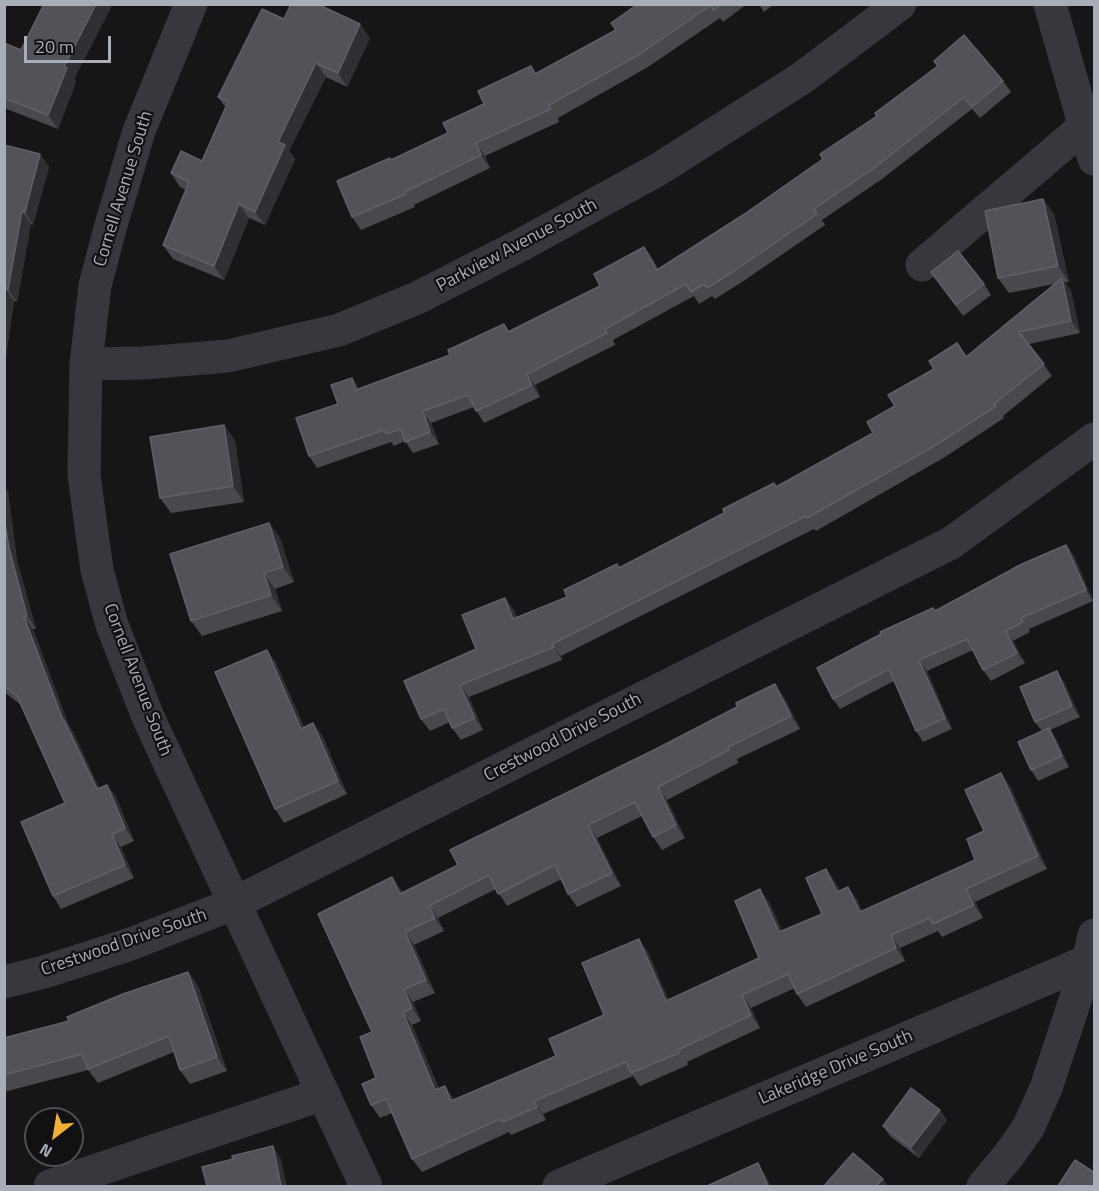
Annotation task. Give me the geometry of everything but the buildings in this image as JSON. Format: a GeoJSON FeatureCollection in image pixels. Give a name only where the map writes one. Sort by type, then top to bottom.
{"type":"FeatureCollection","features":[{"type":"Feature","properties":{"kind":"street","name":"Cornell Avenue South"},"geometry":{"type":"LineString","coordinates":[[191,4],[139,131],[95,285],[86,364],[84,476],[97,570],[112,625],[148,717],[366,1186]]}},
{"type":"Feature","properties":{"kind":"street","name":"Parkview Avenue South"},"geometry":{"type":"LineString","coordinates":[[86,364],[143,363],[228,356],[339,330],[417,298],[521,245],[659,169],[802,78],[900,4]]}},
{"type":"Feature","properties":{"kind":"street"},"geometry":{"type":"LineString","coordinates":[[1050,4],[1095,159]]}},
{"type":"Feature","properties":{"kind":"street"},"geometry":{"type":"LineString","coordinates":[[922,265],[1086,125]]}},
{"type":"Feature","properties":{"kind":"street","name":"Crestwood Drive South"},"geometry":{"type":"LineString","coordinates":[[4,982],[44,972],[128,945],[233,904],[951,543],[1095,439]]}},
{"type":"Feature","properties":{"kind":"street"},"geometry":{"type":"LineString","coordinates":[[983,1186],[1028,1128],[1041,1098],[1091,948]]}},
{"type":"Feature","properties":{"kind":"street","name":"Lakeridge Drive South"},"geometry":{"type":"LineString","coordinates":[[560,1186],[1091,948]]}},
{"type":"Feature","properties":{"kind":"street"},"geometry":{"type":"LineString","coordinates":[[50,1186],[323,1094]]}}]}
